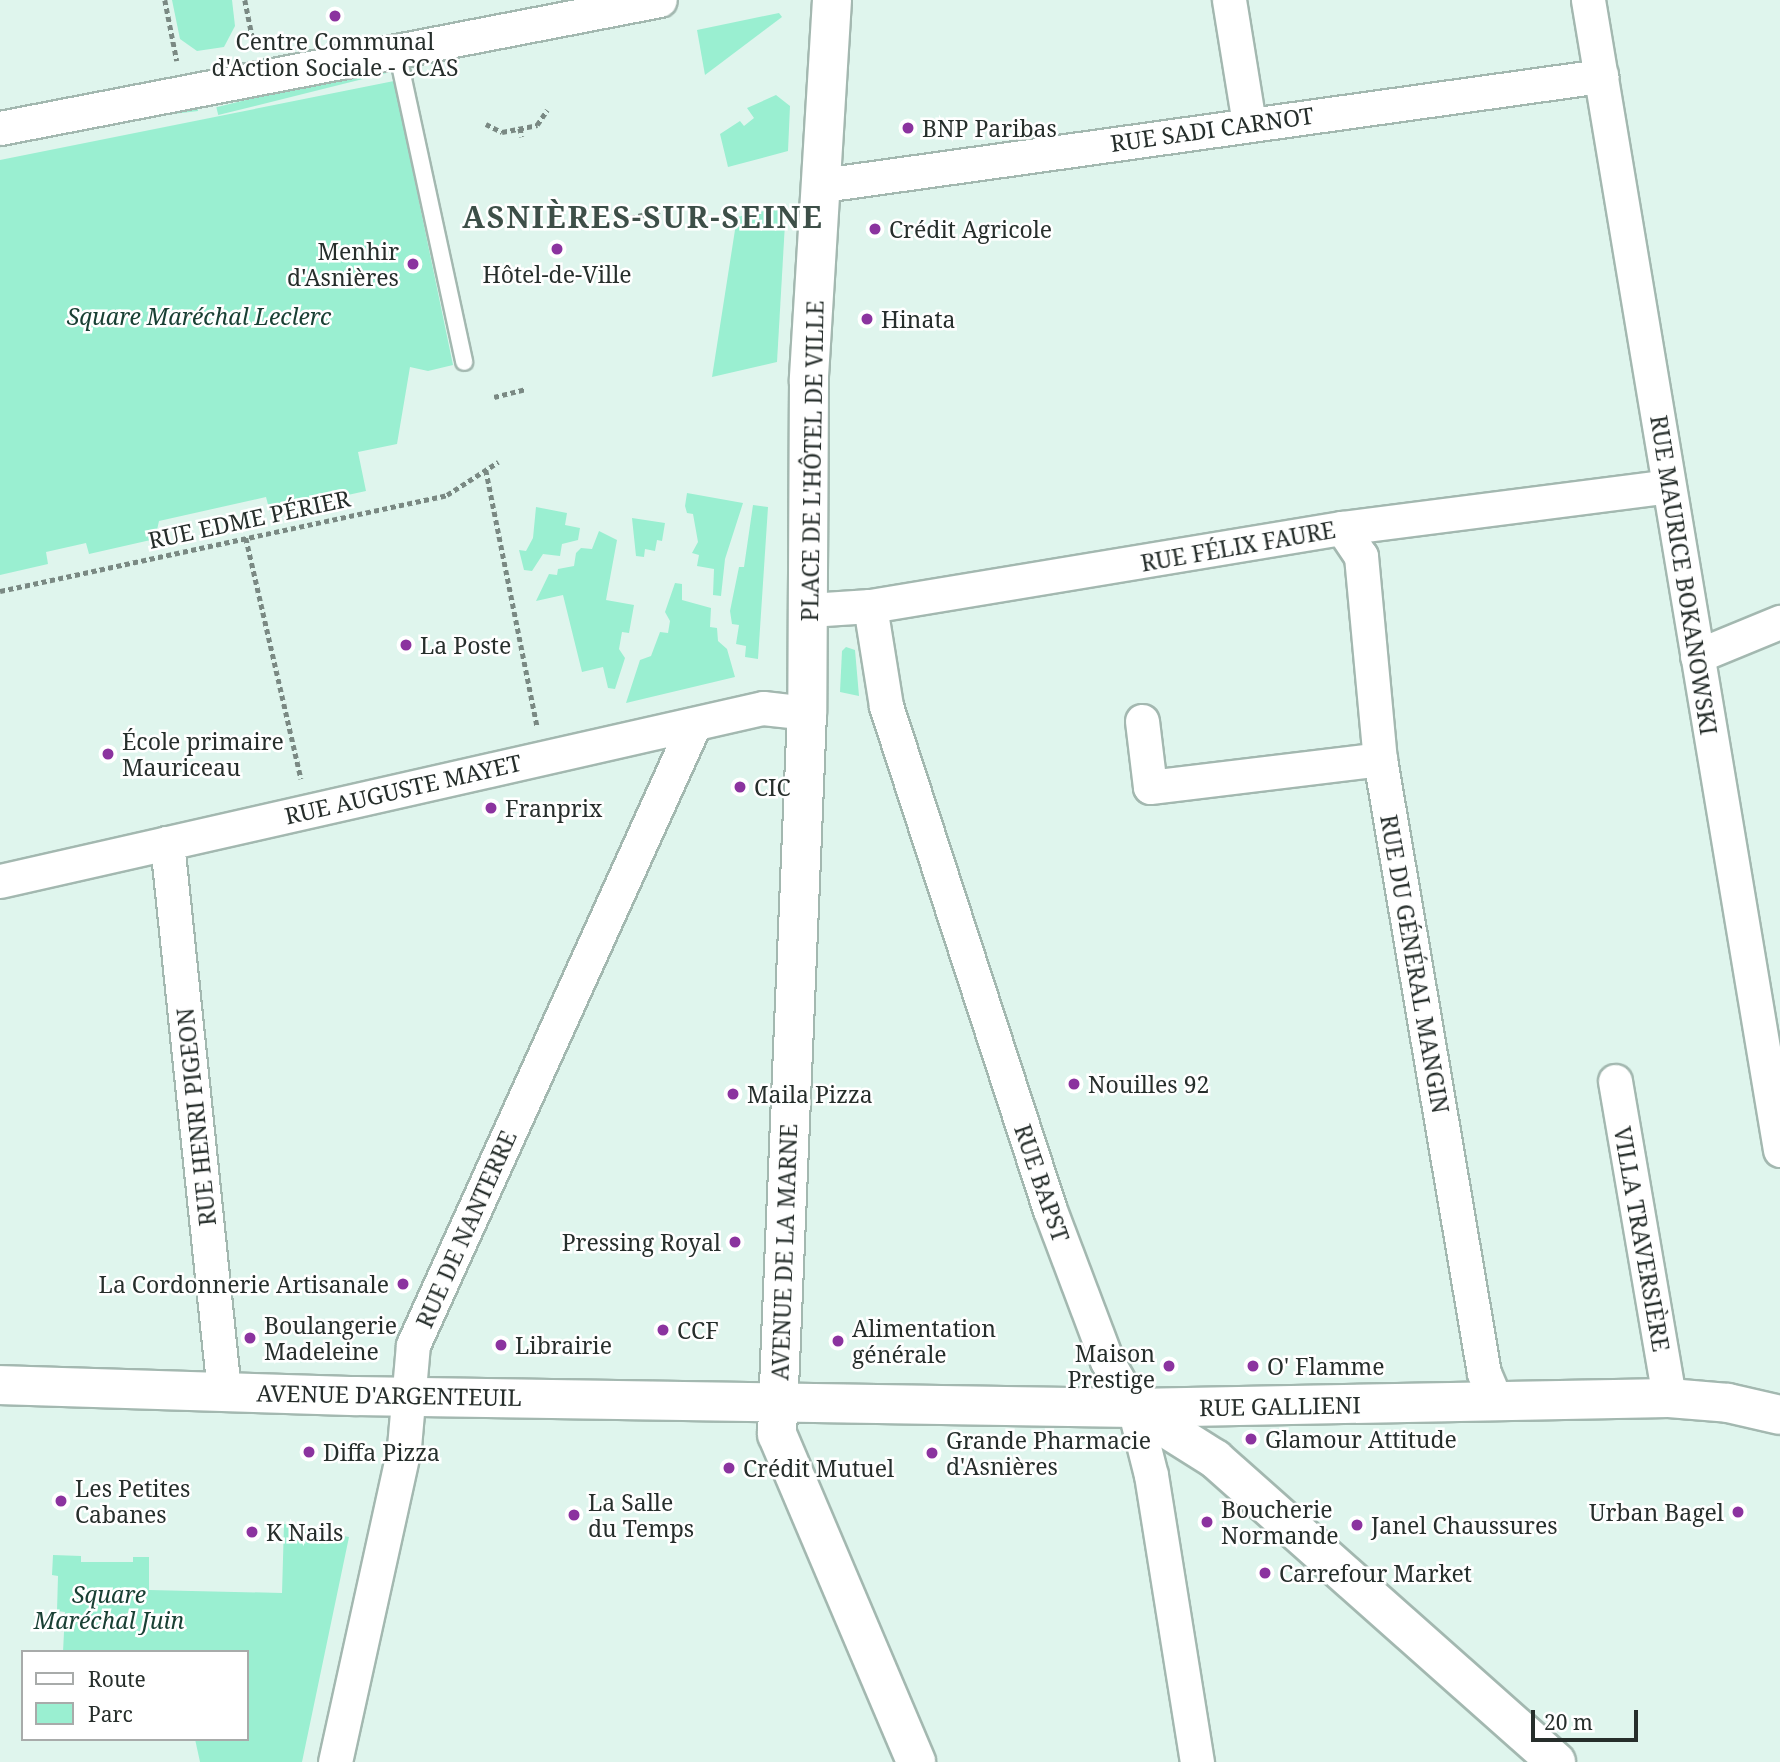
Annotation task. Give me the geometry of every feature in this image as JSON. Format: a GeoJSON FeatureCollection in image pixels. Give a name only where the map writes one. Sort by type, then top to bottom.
{"type":"FeatureCollection","features":[{"type":"Feature","properties":{"kind":"main road","name":"PLACE DE L'HÔTEL DE VILLE"},"geometry":{"type":"LineString","coordinates":[[807,713],[810,381],[832,0]]}},
{"type":"Feature","properties":{"kind":"main road","name":"AVENUE DE LA MARNE"},"geometry":{"type":"LineString","coordinates":[[807,713],[778,1404],[780,1448],[916,1762]]}},
{"type":"Feature","properties":{"kind":"main road","name":"AVENUE D'ARGENTEUIL"},"geometry":{"type":"LineString","coordinates":[[0,1385],[778,1404]]}},
{"type":"Feature","properties":{"kind":"main road","name":"RUE GALLIENI"},"geometry":{"type":"LineString","coordinates":[[778,1404],[1134,1408],[1669,1398],[1728,1403],[1780,1415]]}},
{"type":"Feature","properties":{"kind":"main road"},"geometry":{"type":"LineString","coordinates":[[1134,1408],[1215,1459],[1556,1762]]}},
{"type":"Feature","properties":{"kind":"street"},"geometry":{"type":"LineString","coordinates":[[0,128],[660,0]]}},
{"type":"Feature","properties":{"kind":"street"},"geometry":{"type":"LineString","coordinates":[[1228,0],[1250,124]]}},
{"type":"Feature","properties":{"kind":"street","name":"RUE MAURICE BOKANOWSKI"},"geometry":{"type":"LineString","coordinates":[[1588,0],[1780,1150]]}},
{"type":"Feature","properties":{"kind":"street","name":"RUE SADI CARNOT"},"geometry":{"type":"LineString","coordinates":[[823,185],[1601,76]]}},
{"type":"Feature","properties":{"kind":"street","name":"RUE FÉLIX FAURE"},"geometry":{"type":"LineString","coordinates":[[809,610],[870,606],[1342,528],[1668,486]]}},
{"type":"Feature","properties":{"kind":"street","name":"RUE DU GÉNÉRAL MANGIN"},"geometry":{"type":"LineString","coordinates":[[1342,528],[1361,556],[1380,759],[1484,1373],[1496,1401]]}},
{"type":"Feature","properties":{"kind":"street","name":"RUE BAPST"},"geometry":{"type":"LineString","coordinates":[[870,606],[886,706],[1050,1210],[1107,1362],[1134,1408],[1151,1475],[1197,1762]]}},
{"type":"Feature","properties":{"kind":"street"},"geometry":{"type":"LineString","coordinates":[[1697,656],[1780,622]]}},
{"type":"Feature","properties":{"kind":"street","name":"RUE AUGUSTE MAYET"},"geometry":{"type":"LineString","coordinates":[[0,881],[763,708],[807,713]]}},
{"type":"Feature","properties":{"kind":"street"},"geometry":{"type":"LineString","coordinates":[[1142,721],[1150,787],[1380,759]]}},
{"type":"Feature","properties":{"kind":"street","name":"RUE DE NANTERRE"},"geometry":{"type":"LineString","coordinates":[[335,1762],[402,1457],[414,1345],[694,725]]}},
{"type":"Feature","properties":{"kind":"street","name":"RUE HENRI PIGEON"},"geometry":{"type":"LineString","coordinates":[[167,843],[224,1392]]}},
{"type":"Feature","properties":{"kind":"street","name":"VILLA TRAVERSIÈRE"},"geometry":{"type":"LineString","coordinates":[[1615,1080],[1669,1398]]}},
{"type":"Feature","properties":{"kind":"lane"},"geometry":{"type":"LineString","coordinates":[[397,51],[464,362]]}},
{"type":"Feature","properties":{"kind":"path"},"geometry":{"type":"LineString","coordinates":[[165,0],[178,67],[188,65]]}},
{"type":"Feature","properties":{"kind":"path"},"geometry":{"type":"LineString","coordinates":[[244,52],[255,49],[245,0]]}},
{"type":"Feature","properties":{"kind":"path"},"geometry":{"type":"LineString","coordinates":[[486,124],[502,132],[520,128],[537,124],[547,110]]}},
{"type":"Feature","properties":{"kind":"path"},"geometry":{"type":"LineString","coordinates":[[520,128],[522,137]]}},
{"type":"Feature","properties":{"kind":"path"},"geometry":{"type":"LineString","coordinates":[[622,220],[669,208]]}},
{"type":"Feature","properties":{"kind":"path"},"geometry":{"type":"LineString","coordinates":[[494,397],[526,389]]}},
{"type":"Feature","properties":{"kind":"path","name":"RUE EDME PÉRIER"},"geometry":{"type":"LineString","coordinates":[[0,591],[447,495],[498,462]]}},
{"type":"Feature","properties":{"kind":"path"},"geometry":{"type":"LineString","coordinates":[[486,470],[539,737]]}},
{"type":"Feature","properties":{"kind":"path"},"geometry":{"type":"LineString","coordinates":[[246,538],[309,810]]}},
{"type":"Feature","properties":{"kind":"green space"},"geometry":{"type":"Polygon","coordinates":[[[172,0],[232,0],[235,26],[224,47],[197,51],[180,39],[172,0]]]}},
{"type":"Feature","properties":{"kind":"green space"},"geometry":{"type":"Polygon","coordinates":[[[779,13],[782,17],[705,75],[697,30],[779,13]]]}},
{"type":"Feature","properties":{"kind":"green space"},"geometry":{"type":"Polygon","coordinates":[[[390,64],[392,72],[218,115],[216,107],[390,64]]]}},
{"type":"Feature","properties":{"kind":"green space","name":"Square Maréchal Leclerc"},"geometry":{"type":"Polygon","coordinates":[[[394,81],[453,365],[428,371],[410,367],[397,444],[358,452],[366,491],[270,512],[266,497],[159,521],[155,539],[89,554],[86,543],[46,552],[48,564],[0,575],[0,160],[394,81]]]}},
{"type":"Feature","properties":{"kind":"green space"},"geometry":{"type":"Polygon","coordinates":[[[776,95],[790,106],[788,151],[728,167],[720,134],[740,121],[744,126],[754,118],[747,108],[776,95]]]}},
{"type":"Feature","properties":{"kind":"green space"},"geometry":{"type":"Polygon","coordinates":[[[197,103],[198,111],[0,135],[0,127],[197,103]]]}},
{"type":"Feature","properties":{"kind":"green space"},"geometry":{"type":"Polygon","coordinates":[[[786,206],[777,362],[712,377],[737,217],[786,206]]]}},
{"type":"Feature","properties":{"kind":"green space"},"geometry":{"type":"Polygon","coordinates":[[[687,493],[743,503],[725,559],[721,596],[713,595],[714,569],[697,566],[699,555],[692,553],[698,542],[693,514],[687,513],[685,506],[687,493]]]}},
{"type":"Feature","properties":{"kind":"green space"},"geometry":{"type":"Polygon","coordinates":[[[753,505],[768,507],[758,659],[745,657],[746,646],[736,644],[739,625],[732,624],[730,611],[739,567],[744,567],[753,505]]]}},
{"type":"Feature","properties":{"kind":"green space"},"geometry":{"type":"Polygon","coordinates":[[[536,507],[567,513],[565,525],[580,528],[578,540],[562,544],[560,556],[543,554],[532,571],[524,570],[519,550],[526,551],[533,538],[536,507]]]}},
{"type":"Feature","properties":{"kind":"green space"},"geometry":{"type":"Polygon","coordinates":[[[632,518],[665,523],[662,541],[657,540],[655,551],[645,549],[644,557],[636,556],[632,518]]]}},
{"type":"Feature","properties":{"kind":"green space"},"geometry":{"type":"Polygon","coordinates":[[[599,531],[617,540],[606,600],[634,605],[629,633],[622,632],[619,649],[625,658],[615,689],[608,688],[603,667],[582,672],[563,595],[536,601],[549,574],[557,575],[558,569],[574,566],[576,553],[581,548],[592,549],[599,531]]]}},
{"type":"Feature","properties":{"kind":"green space"},"geometry":{"type":"Polygon","coordinates":[[[675,583],[682,584],[682,600],[711,608],[710,627],[717,628],[718,641],[727,649],[735,677],[626,703],[640,660],[651,656],[660,632],[668,633],[670,621],[665,612],[675,583]]]}},
{"type":"Feature","properties":{"kind":"green space"},"geometry":{"type":"Polygon","coordinates":[[[846,647],[855,650],[859,696],[840,692],[842,651],[846,647]]]}},
{"type":"Feature","properties":{"kind":"green space","name":"Square Maréchal Juin"},"geometry":{"type":"Polygon","coordinates":[[[284,1524],[349,1537],[302,1762],[200,1762],[195,1741],[248,1741],[248,1650],[63,1650],[65,1612],[57,1611],[58,1576],[52,1575],[53,1555],[81,1556],[81,1562],[133,1562],[133,1557],[149,1557],[149,1590],[282,1593],[284,1524]]]}},
{"type":"Feature","properties":{"kind":"place","name":"Centre Communal d'Action Sociale - CCAS"},"geometry":{"type":"Point","coordinates":[335,16]}},
{"type":"Feature","properties":{"kind":"place","name":"BNP Paribas"},"geometry":{"type":"Point","coordinates":[908,128]}},
{"type":"Feature","properties":{"kind":"place","name":"Crédit Agricole"},"geometry":{"type":"Point","coordinates":[875,229]}},
{"type":"Feature","properties":{"kind":"place","name":"Hôtel-de-Ville"},"geometry":{"type":"Point","coordinates":[557,249]}},
{"type":"Feature","properties":{"kind":"place","name":"Menhir d'Asnières"},"geometry":{"type":"Point","coordinates":[413,264]}},
{"type":"Feature","properties":{"kind":"place","name":"Hinata"},"geometry":{"type":"Point","coordinates":[867,319]}},
{"type":"Feature","properties":{"kind":"place","name":"La Poste"},"geometry":{"type":"Point","coordinates":[406,645]}},
{"type":"Feature","properties":{"kind":"place","name":"École primaire Mauriceau"},"geometry":{"type":"Point","coordinates":[108,754]}},
{"type":"Feature","properties":{"kind":"place","name":"CIC"},"geometry":{"type":"Point","coordinates":[740,787]}},
{"type":"Feature","properties":{"kind":"place","name":"Franprix"},"geometry":{"type":"Point","coordinates":[491,808]}},
{"type":"Feature","properties":{"kind":"place","name":"Nouilles 92"},"geometry":{"type":"Point","coordinates":[1074,1084]}},
{"type":"Feature","properties":{"kind":"place","name":"Maila Pizza"},"geometry":{"type":"Point","coordinates":[733,1094]}},
{"type":"Feature","properties":{"kind":"place","name":"Pressing Royal"},"geometry":{"type":"Point","coordinates":[735,1242]}},
{"type":"Feature","properties":{"kind":"place","name":"La Cordonnerie Artisanale"},"geometry":{"type":"Point","coordinates":[403,1284]}},
{"type":"Feature","properties":{"kind":"place","name":"CCF"},"geometry":{"type":"Point","coordinates":[663,1330]}},
{"type":"Feature","properties":{"kind":"place","name":"Boulangerie Madeleine"},"geometry":{"type":"Point","coordinates":[250,1338]}},
{"type":"Feature","properties":{"kind":"place","name":"Alimentation générale"},"geometry":{"type":"Point","coordinates":[838,1341]}},
{"type":"Feature","properties":{"kind":"place","name":"Librairie"},"geometry":{"type":"Point","coordinates":[501,1345]}},
{"type":"Feature","properties":{"kind":"place","name":"Maison Prestige"},"geometry":{"type":"Point","coordinates":[1169,1366]}},
{"type":"Feature","properties":{"kind":"place","name":"O' Flamme"},"geometry":{"type":"Point","coordinates":[1253,1366]}},
{"type":"Feature","properties":{"kind":"place","name":"Glamour Attitude"},"geometry":{"type":"Point","coordinates":[1251,1439]}},
{"type":"Feature","properties":{"kind":"place","name":"Diffa Pizza"},"geometry":{"type":"Point","coordinates":[309,1452]}},
{"type":"Feature","properties":{"kind":"place","name":"Grande Pharmacie d'Asnières"},"geometry":{"type":"Point","coordinates":[932,1453]}},
{"type":"Feature","properties":{"kind":"place","name":"Crédit Mutuel"},"geometry":{"type":"Point","coordinates":[729,1468]}},
{"type":"Feature","properties":{"kind":"place","name":"Les Petites Cabanes"},"geometry":{"type":"Point","coordinates":[61,1501]}},
{"type":"Feature","properties":{"kind":"place","name":"Urban Bagel"},"geometry":{"type":"Point","coordinates":[1738,1512]}},
{"type":"Feature","properties":{"kind":"place","name":"La Salle du Temps"},"geometry":{"type":"Point","coordinates":[574,1515]}},
{"type":"Feature","properties":{"kind":"place","name":"Boucherie Normande"},"geometry":{"type":"Point","coordinates":[1207,1522]}},
{"type":"Feature","properties":{"kind":"place","name":"Janel Chaussures"},"geometry":{"type":"Point","coordinates":[1357,1525]}},
{"type":"Feature","properties":{"kind":"place","name":"K Nails"},"geometry":{"type":"Point","coordinates":[252,1532]}},
{"type":"Feature","properties":{"kind":"place","name":"Carrefour Market"},"geometry":{"type":"Point","coordinates":[1265,1573]}},
{"type":"Feature","properties":{"kind":"district","name":"ASNIÈRES-SUR-SEINE"},"geometry":{"type":"Point","coordinates":[643,217]}}]}
